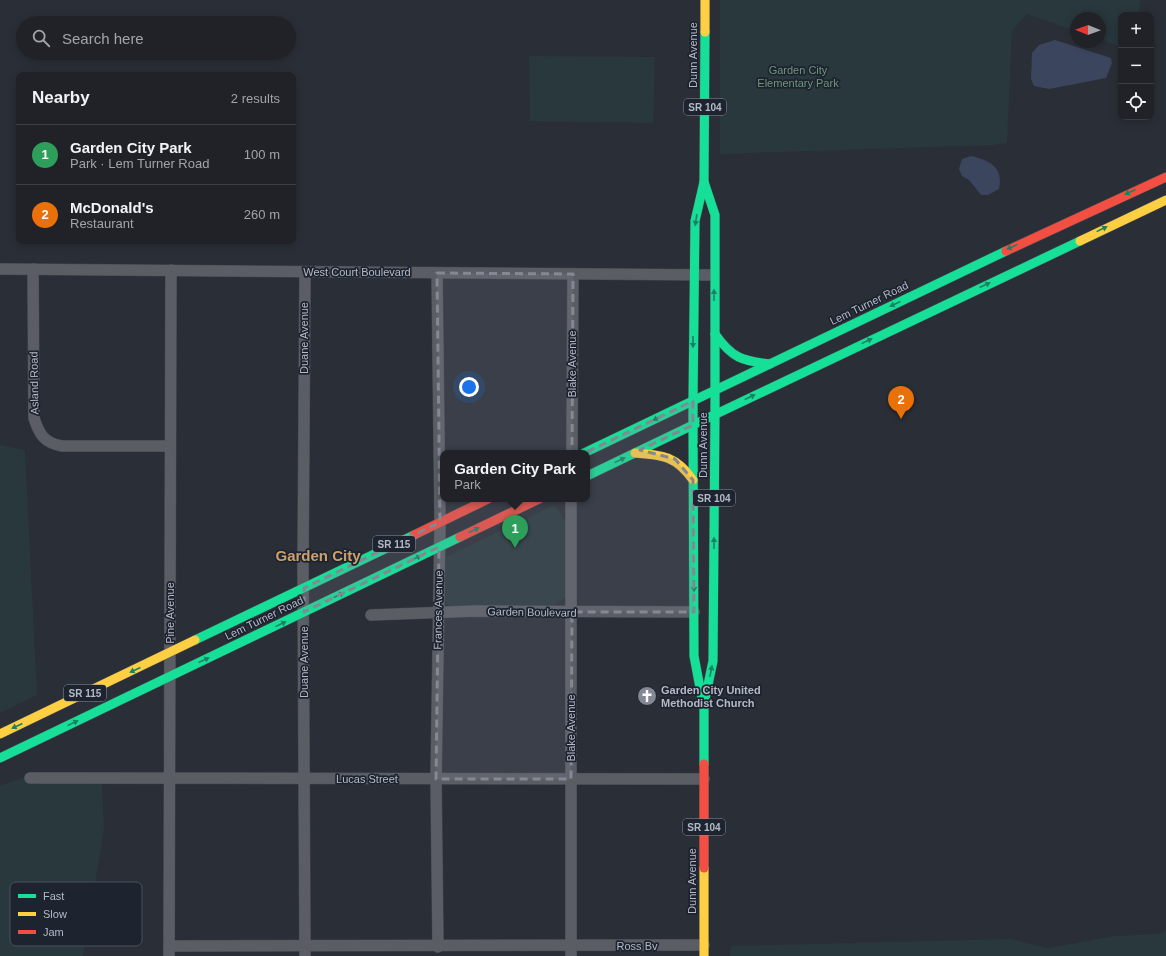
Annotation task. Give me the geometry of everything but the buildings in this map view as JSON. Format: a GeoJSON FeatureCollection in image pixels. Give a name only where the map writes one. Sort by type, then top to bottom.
{"type":"FeatureCollection","features":[{"type":"Feature","properties":{"kind":"main road","name":"Dunn Avenue"},"geometry":{"type":"LineString","coordinates":[[704,709],[694,656],[693,401],[695,221],[704,182],[705,0]]}},
{"type":"Feature","properties":{"kind":"main road","name":"Lem Turner Road"},"geometry":{"type":"LineString","coordinates":[[590,475],[715,414],[1052,241],[1166,176]]}},
{"type":"Feature","properties":{"kind":"main road","name":"Dunn Avenue"},"geometry":{"type":"LineString","coordinates":[[704,182],[714,215],[715,334],[713,660],[704,709],[704,950]]}},
{"type":"Feature","properties":{"kind":"main road","name":"Lem Turner Road"},"geometry":{"type":"LineString","coordinates":[[590,450],[770,364],[1052,241],[1166,200]]}},
{"type":"Feature","properties":{"kind":"main road"},"geometry":{"type":"LineString","coordinates":[[715,334],[724,349],[736,359],[770,364]]}},
{"type":"Feature","properties":{"kind":"main road"},"geometry":{"type":"LineString","coordinates":[[635,453],[661,455],[675,459],[693,480]]}},
{"type":"Feature","properties":{"kind":"main road","name":"Lem Turner Road"},"geometry":{"type":"LineString","coordinates":[[0,734],[482,502]]}},
{"type":"Feature","properties":{"kind":"main road","name":"Lem Turner Road"},"geometry":{"type":"LineString","coordinates":[[0,758],[533,502]]}},
{"type":"Feature","properties":{"kind":"street","name":"West Court Boulevard"},"geometry":{"type":"LineString","coordinates":[[0,269],[437,272],[714,276]]}},
{"type":"Feature","properties":{"kind":"street","name":"Asland Road"},"geometry":{"type":"LineString","coordinates":[[33,269],[34,418],[38,431],[43,439],[51,444],[62,446],[169,446]]}},
{"type":"Feature","properties":{"kind":"street","name":"Pine Avenue"},"geometry":{"type":"LineString","coordinates":[[169,951],[169,446],[171,270]]}},
{"type":"Feature","properties":{"kind":"street","name":"Duane Avenue"},"geometry":{"type":"LineString","coordinates":[[305,272],[305,951]]}},
{"type":"Feature","properties":{"kind":"street","name":"Frances Avenue"},"geometry":{"type":"LineString","coordinates":[[437,272],[440,522],[436,779],[438,947]]}},
{"type":"Feature","properties":{"kind":"street","name":"Blake Avenue"},"geometry":{"type":"LineString","coordinates":[[572,274],[572,450]]}},
{"type":"Feature","properties":{"kind":"street","name":"Blake Avenue"},"geometry":{"type":"LineString","coordinates":[[571,502],[571,951]]}},
{"type":"Feature","properties":{"kind":"street","name":"Garden Boulevard"},"geometry":{"type":"LineString","coordinates":[[371,615],[438,612],[694,612]]}},
{"type":"Feature","properties":{"kind":"street","name":"Lucas Street"},"geometry":{"type":"LineString","coordinates":[[30,778],[704,779]]}},
{"type":"Feature","properties":{"kind":"street","name":"Ross Bv"},"geometry":{"type":"LineString","coordinates":[[169,951],[305,951],[438,947],[571,951],[704,950]]}},
{"type":"Feature","properties":{"kind":"highlighted area"},"geometry":{"type":"Polygon","coordinates":[[[437,273],[573,274],[572,459],[693,401],[693,425],[640,450],[675,459],[693,480],[694,612],[572,612],[571,779],[436,779],[439,547],[304,612],[304,588],[440,522],[437,273]]]}},
{"type":"Feature","properties":{"kind":"green space","name":"Garden City Elementary Park"},"geometry":{"type":"Polygon","coordinates":[[[720,0],[1140,0],[1139,12],[1118,12],[1118,46],[1106,41],[1106,12],[1070,12],[1070,29],[1027,14],[1012,31],[1007,143],[993,145],[720,154],[720,0]]]}},
{"type":"Feature","properties":{"kind":"green space"},"geometry":{"type":"Polygon","coordinates":[[[529,56],[655,57],[653,123],[530,121],[529,56]]]}},
{"type":"Feature","properties":{"kind":"green space"},"geometry":{"type":"Polygon","coordinates":[[[0,445],[25,450],[37,695],[0,713],[0,445]]]}},
{"type":"Feature","properties":{"kind":"green space"},"geometry":{"type":"Polygon","coordinates":[[[554,505],[566,522],[567,596],[554,605],[451,608],[443,599],[446,557],[554,505]]]}},
{"type":"Feature","properties":{"kind":"green space"},"geometry":{"type":"Polygon","coordinates":[[[28,776],[29,783],[102,782],[104,829],[95,882],[10,882],[10,946],[85,946],[83,956],[0,956],[0,786],[28,776]]]}},
{"type":"Feature","properties":{"kind":"green space"},"geometry":{"type":"Polygon","coordinates":[[[1166,930],[1166,956],[730,956],[731,946],[1011,939],[1048,948],[1115,936],[1159,934],[1166,930]]]}},
{"type":"Feature","properties":{"kind":"water"},"geometry":{"type":"Polygon","coordinates":[[[1055,40],[1070,45],[1070,48],[1080,48],[1111,58],[1112,63],[1106,78],[1049,89],[1034,86],[1031,79],[1032,53],[1039,45],[1055,40]]]}},
{"type":"Feature","properties":{"kind":"water"},"geometry":{"type":"Polygon","coordinates":[[[971,156],[989,162],[994,166],[999,175],[999,189],[988,195],[981,195],[969,180],[962,176],[959,169],[962,159],[971,156]]]}},
{"type":"Feature","properties":{"kind":"traffic: fast"},"geometry":{"type":"LineString","coordinates":[[693,401],[695,221],[704,182],[705,32]]}},
{"type":"Feature","properties":{"kind":"traffic: fast"},"geometry":{"type":"LineString","coordinates":[[704,182],[715,215],[715,334]]}},
{"type":"Feature","properties":{"kind":"traffic: fast"},"geometry":{"type":"LineString","coordinates":[[693,401],[693,425],[1080,241]]}},
{"type":"Feature","properties":{"kind":"traffic: fast"},"geometry":{"type":"LineString","coordinates":[[590,450],[1006,251]]}},
{"type":"Feature","properties":{"kind":"traffic: fast"},"geometry":{"type":"LineString","coordinates":[[715,334],[715,414]]}},
{"type":"Feature","properties":{"kind":"traffic: fast"},"geometry":{"type":"LineString","coordinates":[[715,334],[721,342],[738,357],[745,360],[770,364]]}},
{"type":"Feature","properties":{"kind":"traffic: fast"},"geometry":{"type":"LineString","coordinates":[[705,699],[713,661],[715,414]]}},
{"type":"Feature","properties":{"kind":"traffic: fast"},"geometry":{"type":"LineString","coordinates":[[590,475],[693,425],[694,656],[704,709],[704,764]]}},
{"type":"Feature","properties":{"kind":"traffic: fast"},"geometry":{"type":"LineString","coordinates":[[195,640],[414,535]]}},
{"type":"Feature","properties":{"kind":"traffic: fast"},"geometry":{"type":"LineString","coordinates":[[0,758],[460,537]]}},
{"type":"Feature","properties":{"kind":"traffic: slow"},"geometry":{"type":"LineString","coordinates":[[705,0],[705,32]]}},
{"type":"Feature","properties":{"kind":"traffic: slow"},"geometry":{"type":"LineString","coordinates":[[1080,241],[1166,200]]}},
{"type":"Feature","properties":{"kind":"traffic: slow"},"geometry":{"type":"LineString","coordinates":[[635,453],[661,456],[675,461],[693,480]]}},
{"type":"Feature","properties":{"kind":"traffic: slow"},"geometry":{"type":"LineString","coordinates":[[0,734],[195,640]]}},
{"type":"Feature","properties":{"kind":"traffic: slow"},"geometry":{"type":"LineString","coordinates":[[704,868],[704,956]]}},
{"type":"Feature","properties":{"kind":"traffic: jam"},"geometry":{"type":"LineString","coordinates":[[1006,251],[1166,177]]}},
{"type":"Feature","properties":{"kind":"traffic: jam"},"geometry":{"type":"LineString","coordinates":[[414,535],[482,502]]}},
{"type":"Feature","properties":{"kind":"traffic: jam"},"geometry":{"type":"LineString","coordinates":[[460,537],[533,502]]}},
{"type":"Feature","properties":{"kind":"traffic: jam"},"geometry":{"type":"LineString","coordinates":[[704,764],[704,868]]}},
{"type":"Feature","properties":{"kind":"place","name":"McDonald's"},"geometry":{"type":"Point","coordinates":[901,419]}},
{"type":"Feature","properties":{"kind":"place","name":"Garden City Park"},"geometry":{"type":"Point","coordinates":[515,548]}},
{"type":"Feature","properties":{"kind":"place","name":"Garden City United Methodist Church"},"geometry":{"type":"Point","coordinates":[647,696]}},
{"type":"Feature","properties":{"kind":"district","name":"Garden City"},"geometry":{"type":"Point","coordinates":[318,556]}}]}
